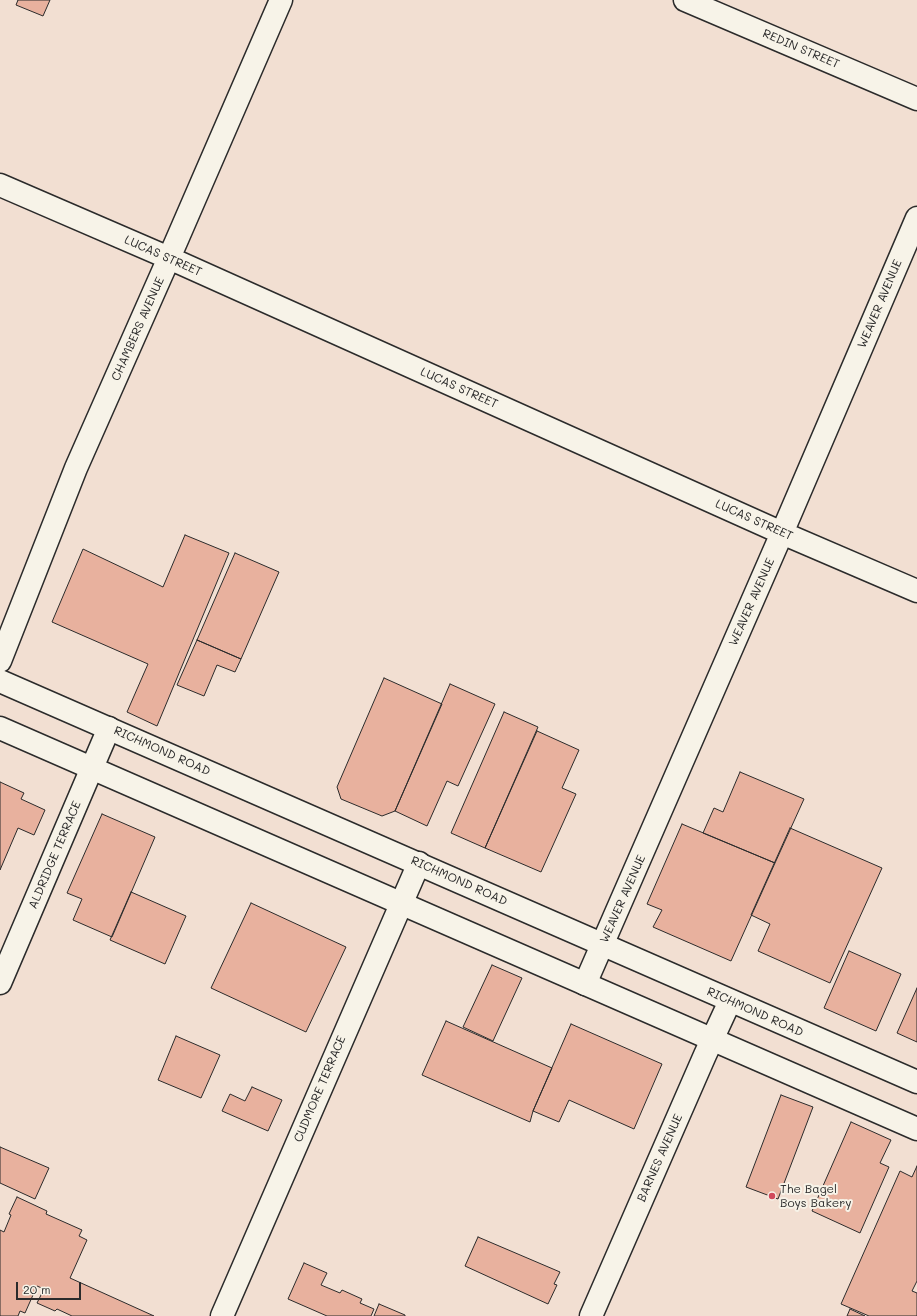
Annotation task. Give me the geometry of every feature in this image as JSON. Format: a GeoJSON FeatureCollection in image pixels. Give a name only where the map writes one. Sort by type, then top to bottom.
{"type":"FeatureCollection","features":[{"type":"Feature","properties":{"kind":"street","name":"CHAMBERS AVENUE"},"geometry":{"type":"LineString","coordinates":[[0,661],[76,468],[281,0]]}},
{"type":"Feature","properties":{"kind":"street","name":"REDIN STREET"},"geometry":{"type":"LineString","coordinates":[[686,0],[917,99]]}},
{"type":"Feature","properties":{"kind":"street","name":"LUCAS STREET"},"geometry":{"type":"LineString","coordinates":[[0,185],[169,258],[782,533],[917,591]]}},
{"type":"Feature","properties":{"kind":"street","name":"WEAVER AVENUE"},"geometry":{"type":"LineString","coordinates":[[585,984],[782,533],[917,218]]}},
{"type":"Feature","properties":{"kind":"street","name":"RICHMOND ROAD"},"geometry":{"type":"LineString","coordinates":[[0,681],[917,1082]]}},
{"type":"Feature","properties":{"kind":"street"},"geometry":{"type":"LineString","coordinates":[[0,728],[917,1128]]}},
{"type":"Feature","properties":{"kind":"street","name":"ALDRIDGE TERRACE"},"geometry":{"type":"LineString","coordinates":[[0,983],[109,728]]}},
{"type":"Feature","properties":{"kind":"street","name":"CUDMORE TERRACE"},"geometry":{"type":"LineString","coordinates":[[222,1316],[419,863]]}},
{"type":"Feature","properties":{"kind":"street","name":"BARNES AVENUE"},"geometry":{"type":"LineString","coordinates":[[591,1316],[730,1001]]}},
{"type":"Feature","properties":{"kind":"building"},"geometry":{"type":"Polygon","coordinates":[[[18,0],[50,0],[43,16],[16,5],[18,0]]]}},
{"type":"Feature","properties":{"kind":"building"},"geometry":{"type":"Polygon","coordinates":[[[185,535],[229,553],[157,726],[127,712],[148,664],[52,622],[83,549],[163,587],[185,535]]]}},
{"type":"Feature","properties":{"kind":"building"},"geometry":{"type":"Polygon","coordinates":[[[235,553],[279,572],[241,659],[197,640],[235,553]]]}},
{"type":"Feature","properties":{"kind":"building"},"geometry":{"type":"Polygon","coordinates":[[[197,640],[241,659],[235,672],[217,665],[204,696],[177,685],[197,640]]]}},
{"type":"Feature","properties":{"kind":"building"},"geometry":{"type":"Polygon","coordinates":[[[384,678],[442,704],[395,811],[382,816],[341,799],[337,787],[384,678]]]}},
{"type":"Feature","properties":{"kind":"building"},"geometry":{"type":"Polygon","coordinates":[[[450,684],[495,704],[458,786],[447,781],[427,826],[395,811],[450,684]]]}},
{"type":"Feature","properties":{"kind":"building"},"geometry":{"type":"Polygon","coordinates":[[[504,712],[538,727],[485,848],[451,833],[504,712]]]}},
{"type":"Feature","properties":{"kind":"building"},"geometry":{"type":"Polygon","coordinates":[[[537,731],[579,750],[562,788],[576,794],[541,872],[485,848],[537,731]]]}},
{"type":"Feature","properties":{"kind":"building"},"geometry":{"type":"Polygon","coordinates":[[[740,772],[804,799],[775,863],[703,833],[714,808],[723,812],[740,772]]]}},
{"type":"Feature","properties":{"kind":"building"},"geometry":{"type":"Polygon","coordinates":[[[0,782],[24,793],[21,799],[45,810],[34,835],[18,828],[0,870],[0,782]]]}},
{"type":"Feature","properties":{"kind":"building"},"geometry":{"type":"Polygon","coordinates":[[[102,814],[155,837],[112,937],[73,920],[82,899],[67,893],[102,814]]]}},
{"type":"Feature","properties":{"kind":"building"},"geometry":{"type":"Polygon","coordinates":[[[682,824],[775,863],[731,961],[653,927],[662,910],[647,904],[682,824]]]}},
{"type":"Feature","properties":{"kind":"building"},"geometry":{"type":"Polygon","coordinates":[[[790,828],[882,868],[830,983],[758,951],[770,924],[751,915],[790,828]]]}},
{"type":"Feature","properties":{"kind":"building"},"geometry":{"type":"Polygon","coordinates":[[[131,892],[186,916],[165,964],[110,940],[131,892]]]}},
{"type":"Feature","properties":{"kind":"building"},"geometry":{"type":"Polygon","coordinates":[[[251,903],[346,947],[306,1032],[211,988],[251,903]]]}},
{"type":"Feature","properties":{"kind":"building"},"geometry":{"type":"Polygon","coordinates":[[[849,951],[901,974],[876,1031],[824,1008],[849,951]]]}},
{"type":"Feature","properties":{"kind":"building"},"geometry":{"type":"Polygon","coordinates":[[[492,965],[522,978],[493,1041],[463,1027],[492,965]]]}},
{"type":"Feature","properties":{"kind":"building"},"geometry":{"type":"Polygon","coordinates":[[[917,988],[917,1042],[897,1033],[917,988]]]}},
{"type":"Feature","properties":{"kind":"building"},"geometry":{"type":"Polygon","coordinates":[[[446,1021],[552,1068],[533,1111],[530,1122],[422,1075],[446,1021]]]}},
{"type":"Feature","properties":{"kind":"building"},"geometry":{"type":"Polygon","coordinates":[[[571,1024],[662,1064],[634,1129],[569,1100],[559,1122],[533,1111],[571,1024]]]}},
{"type":"Feature","properties":{"kind":"building"},"geometry":{"type":"Polygon","coordinates":[[[176,1036],[220,1055],[201,1098],[158,1080],[176,1036]]]}},
{"type":"Feature","properties":{"kind":"building"},"geometry":{"type":"Polygon","coordinates":[[[252,1087],[282,1100],[268,1131],[222,1111],[230,1094],[245,1101],[252,1087]]]}},
{"type":"Feature","properties":{"kind":"building"},"geometry":{"type":"Polygon","coordinates":[[[781,1095],[813,1107],[778,1199],[746,1187],[781,1095]]]}},
{"type":"Feature","properties":{"kind":"building"},"geometry":{"type":"Polygon","coordinates":[[[851,1122],[891,1140],[880,1163],[889,1167],[860,1233],[812,1211],[851,1122]]]}},
{"type":"Feature","properties":{"kind":"building"},"geometry":{"type":"Polygon","coordinates":[[[0,1147],[49,1168],[35,1199],[0,1183],[0,1147]]]}},
{"type":"Feature","properties":{"kind":"building"},"geometry":{"type":"Polygon","coordinates":[[[917,1166],[917,1281],[912,1291],[917,1293],[917,1316],[869,1316],[841,1304],[900,1171],[912,1177],[917,1166]]]}},
{"type":"Feature","properties":{"kind":"building"},"geometry":{"type":"Polygon","coordinates":[[[17,1197],[47,1211],[46,1214],[82,1230],[79,1236],[87,1240],[70,1278],[154,1316],[72,1316],[57,1309],[55,1311],[37,1303],[44,1289],[37,1286],[25,1313],[20,1311],[18,1316],[0,1316],[0,1230],[4,1232],[11,1215],[9,1214],[17,1197]]]}},
{"type":"Feature","properties":{"kind":"building"},"geometry":{"type":"Polygon","coordinates":[[[478,1237],[560,1272],[554,1284],[557,1285],[548,1304],[465,1266],[478,1237]]]}},
{"type":"Feature","properties":{"kind":"building"},"geometry":{"type":"Polygon","coordinates":[[[304,1263],[327,1273],[321,1285],[340,1293],[342,1290],[362,1299],[360,1303],[374,1309],[371,1316],[327,1316],[288,1299],[304,1263]]]}},
{"type":"Feature","properties":{"kind":"building"},"geometry":{"type":"Polygon","coordinates":[[[379,1304],[405,1315],[405,1316],[374,1316],[379,1304]]]}},
{"type":"Feature","properties":{"kind":"building"},"geometry":{"type":"Polygon","coordinates":[[[850,1309],[865,1316],[847,1316],[850,1309]]]}},
{"type":"Feature","properties":{"kind":"place","name":"The Bagel Boys Bakery"},"geometry":{"type":"Point","coordinates":[772,1196]}}]}
